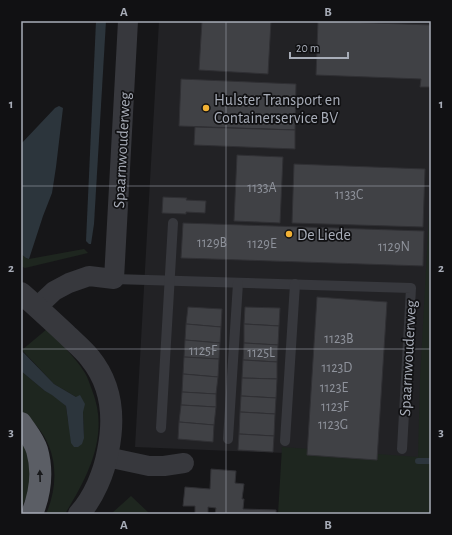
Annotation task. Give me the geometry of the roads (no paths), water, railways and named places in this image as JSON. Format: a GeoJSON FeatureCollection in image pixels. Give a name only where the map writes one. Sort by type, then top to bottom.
{"type":"FeatureCollection","features":[{"type":"Feature","properties":{"kind":"highway"},"geometry":{"type":"LineString","coordinates":[[21,423],[36,450],[40,466],[41,483],[32,514]]}},
{"type":"Feature","properties":{"kind":"street","name":"Spaarnwouderweg"},"geometry":{"type":"LineString","coordinates":[[79,514],[94,491],[105,466],[112,434],[112,414],[109,398],[100,372],[90,357],[29,300],[89,276],[114,279],[128,21]]}},
{"type":"Feature","properties":{"kind":"street"},"geometry":{"type":"LineString","coordinates":[[107,457],[149,466],[164,466],[184,463]]}},
{"type":"Feature","properties":{"kind":"lane"},"geometry":{"type":"LineString","coordinates":[[161,428],[173,223]]}},
{"type":"Feature","properties":{"kind":"lane","name":"Spaarnwouderweg"},"geometry":{"type":"LineString","coordinates":[[114,279],[411,288],[402,449]]}},
{"type":"Feature","properties":{"kind":"lane"},"geometry":{"type":"LineString","coordinates":[[228,439],[238,283]]}},
{"type":"Feature","properties":{"kind":"lane"},"geometry":{"type":"LineString","coordinates":[[285,441],[295,284]]}},
{"type":"Feature","properties":{"kind":"waterway"},"geometry":{"type":"LineString","coordinates":[[418,461],[431,461]]}},
{"type":"Feature","properties":{"kind":"place","name":"Hulster Transport en Containerservice BV"},"geometry":{"type":"Point","coordinates":[206,108]}},
{"type":"Feature","properties":{"kind":"place","name":"De Liede"},"geometry":{"type":"Point","coordinates":[289,234]}}]}
